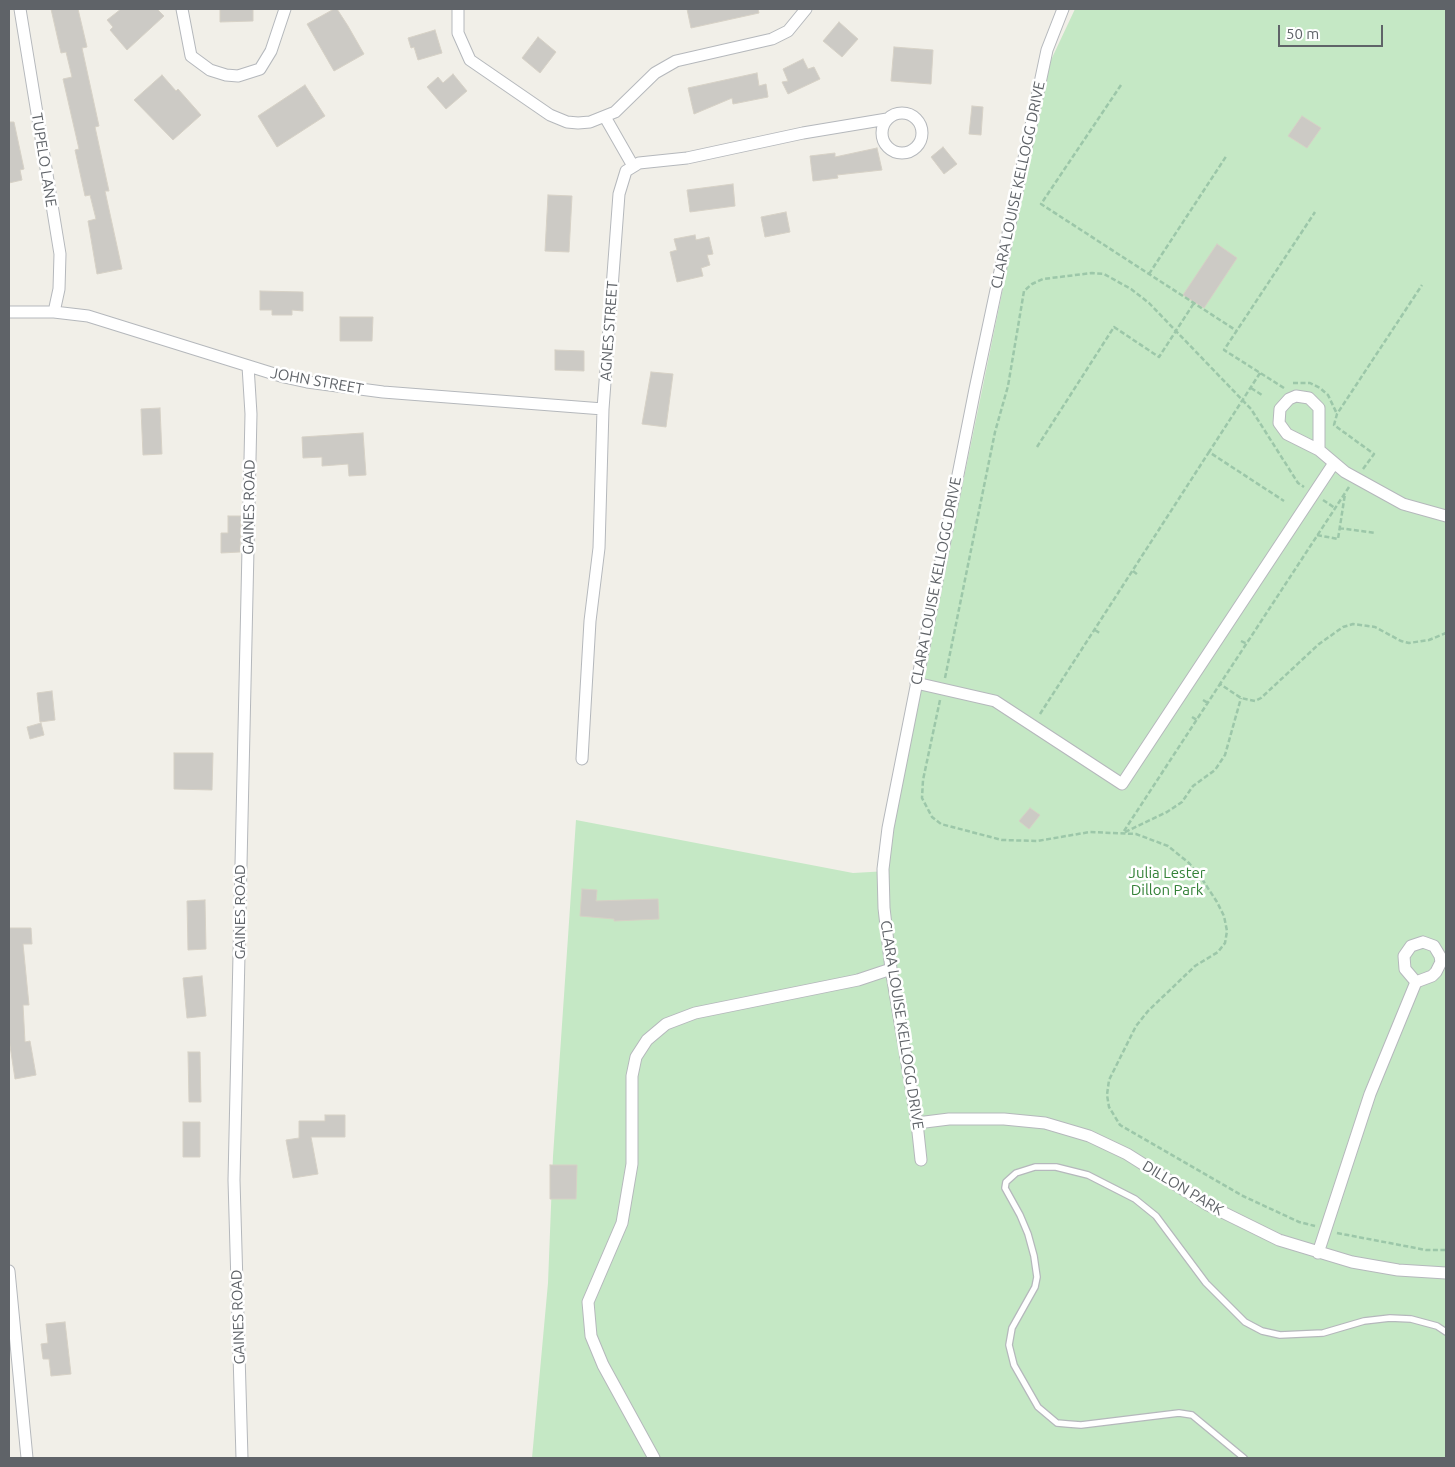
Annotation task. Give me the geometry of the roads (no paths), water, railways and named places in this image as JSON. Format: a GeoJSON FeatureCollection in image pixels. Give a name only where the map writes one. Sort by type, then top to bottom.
{"type":"FeatureCollection","features":[{"type":"Feature","properties":{"kind":"street","name":"TUPELO LANE"},"geometry":{"type":"LineString","coordinates":[[20,9],[60,254],[59,289],[54,312]]}},
{"type":"Feature","properties":{"kind":"street"},"geometry":{"type":"LineString","coordinates":[[182,9],[191,56],[210,70],[226,75],[238,76],[260,69],[271,51],[285,9]]}},
{"type":"Feature","properties":{"kind":"street"},"geometry":{"type":"LineString","coordinates":[[458,9],[458,33],[462,46],[470,60],[550,115],[567,122],[590,122],[605,117],[626,103],[654,72],[669,65],[712,51],[772,39],[788,31],[806,9]]}},
{"type":"Feature","properties":{"kind":"street","name":"CLARA LOUISE KELLOGG DRIVE"},"geometry":{"type":"LineString","coordinates":[[921,1160],[918,1123],[891,969],[884,908],[883,869],[888,828],[916,683],[1047,50],[1064,9]]}},
{"type":"Feature","properties":{"kind":"street"},"geometry":{"type":"LineString","coordinates":[[605,117],[633,166],[640,163],[687,158],[803,133],[887,119]]}},
{"type":"Feature","properties":{"kind":"street","name":"AGNES STREET"},"geometry":{"type":"LineString","coordinates":[[582,759],[590,620],[599,548],[603,409],[619,194],[626,171],[633,166]]}},
{"type":"Feature","properties":{"kind":"street","name":"JOHN STREET"},"geometry":{"type":"LineString","coordinates":[[9,312],[54,312],[88,316],[121,324],[284,377],[383,392],[603,409]]}},
{"type":"Feature","properties":{"kind":"street","name":"GAINES ROAD"},"geometry":{"type":"LineString","coordinates":[[242,1458],[234,1180],[251,414],[248,366]]}},
{"type":"Feature","properties":{"kind":"street"},"geometry":{"type":"LineString","coordinates":[[1319,450],[1318,428],[1321,414],[1319,408],[1309,398],[1296,396],[1289,398],[1280,409],[1278,416],[1282,429],[1287,434],[1319,450],[1356,478],[1404,504],[1446,516]]}},
{"type":"Feature","properties":{"kind":"street"},"geometry":{"type":"LineString","coordinates":[[916,683],[995,701],[1122,784],[1334,463]]}},
{"type":"Feature","properties":{"kind":"street"},"geometry":{"type":"LineString","coordinates":[[654,1458],[603,1365],[591,1336],[588,1302],[622,1223],[632,1164],[632,1076],[636,1056],[647,1040],[666,1024],[695,1013],[858,980],[891,969]]}},
{"type":"Feature","properties":{"kind":"street"},"geometry":{"type":"LineString","coordinates":[[1318,1253],[1370,1094],[1416,982]]}},
{"type":"Feature","properties":{"kind":"street","name":"DILLON PARK"},"geometry":{"type":"LineString","coordinates":[[918,1123],[949,1119],[1004,1119],[1045,1123],[1088,1136],[1127,1154],[1208,1205],[1280,1240],[1318,1253],[1398,1270],[1446,1273]]}},
{"type":"Feature","properties":{"kind":"street"},"geometry":{"type":"LineString","coordinates":[[9,1271],[28,1458]]}},
{"type":"Feature","properties":{"kind":"lane"},"geometry":{"type":"LineString","coordinates":[[1244,1458],[1192,1415],[1180,1413],[1081,1425],[1057,1423],[1038,1407],[1014,1365],[1008,1345],[1012,1328],[1035,1287],[1036,1277],[1034,1256],[1028,1234],[1005,1188],[1006,1182],[1016,1173],[1035,1167],[1056,1167],[1088,1175],[1135,1198],[1156,1216],[1206,1283],[1245,1322],[1262,1331],[1280,1335],[1324,1333],[1364,1321],[1390,1318],[1411,1319],[1437,1326],[1446,1332]]}},
{"type":"Feature","properties":{"kind":"park label","name":"Julia Lester Dillon Park"},"geometry":{"type":"Point","coordinates":[1167,882]}}]}
